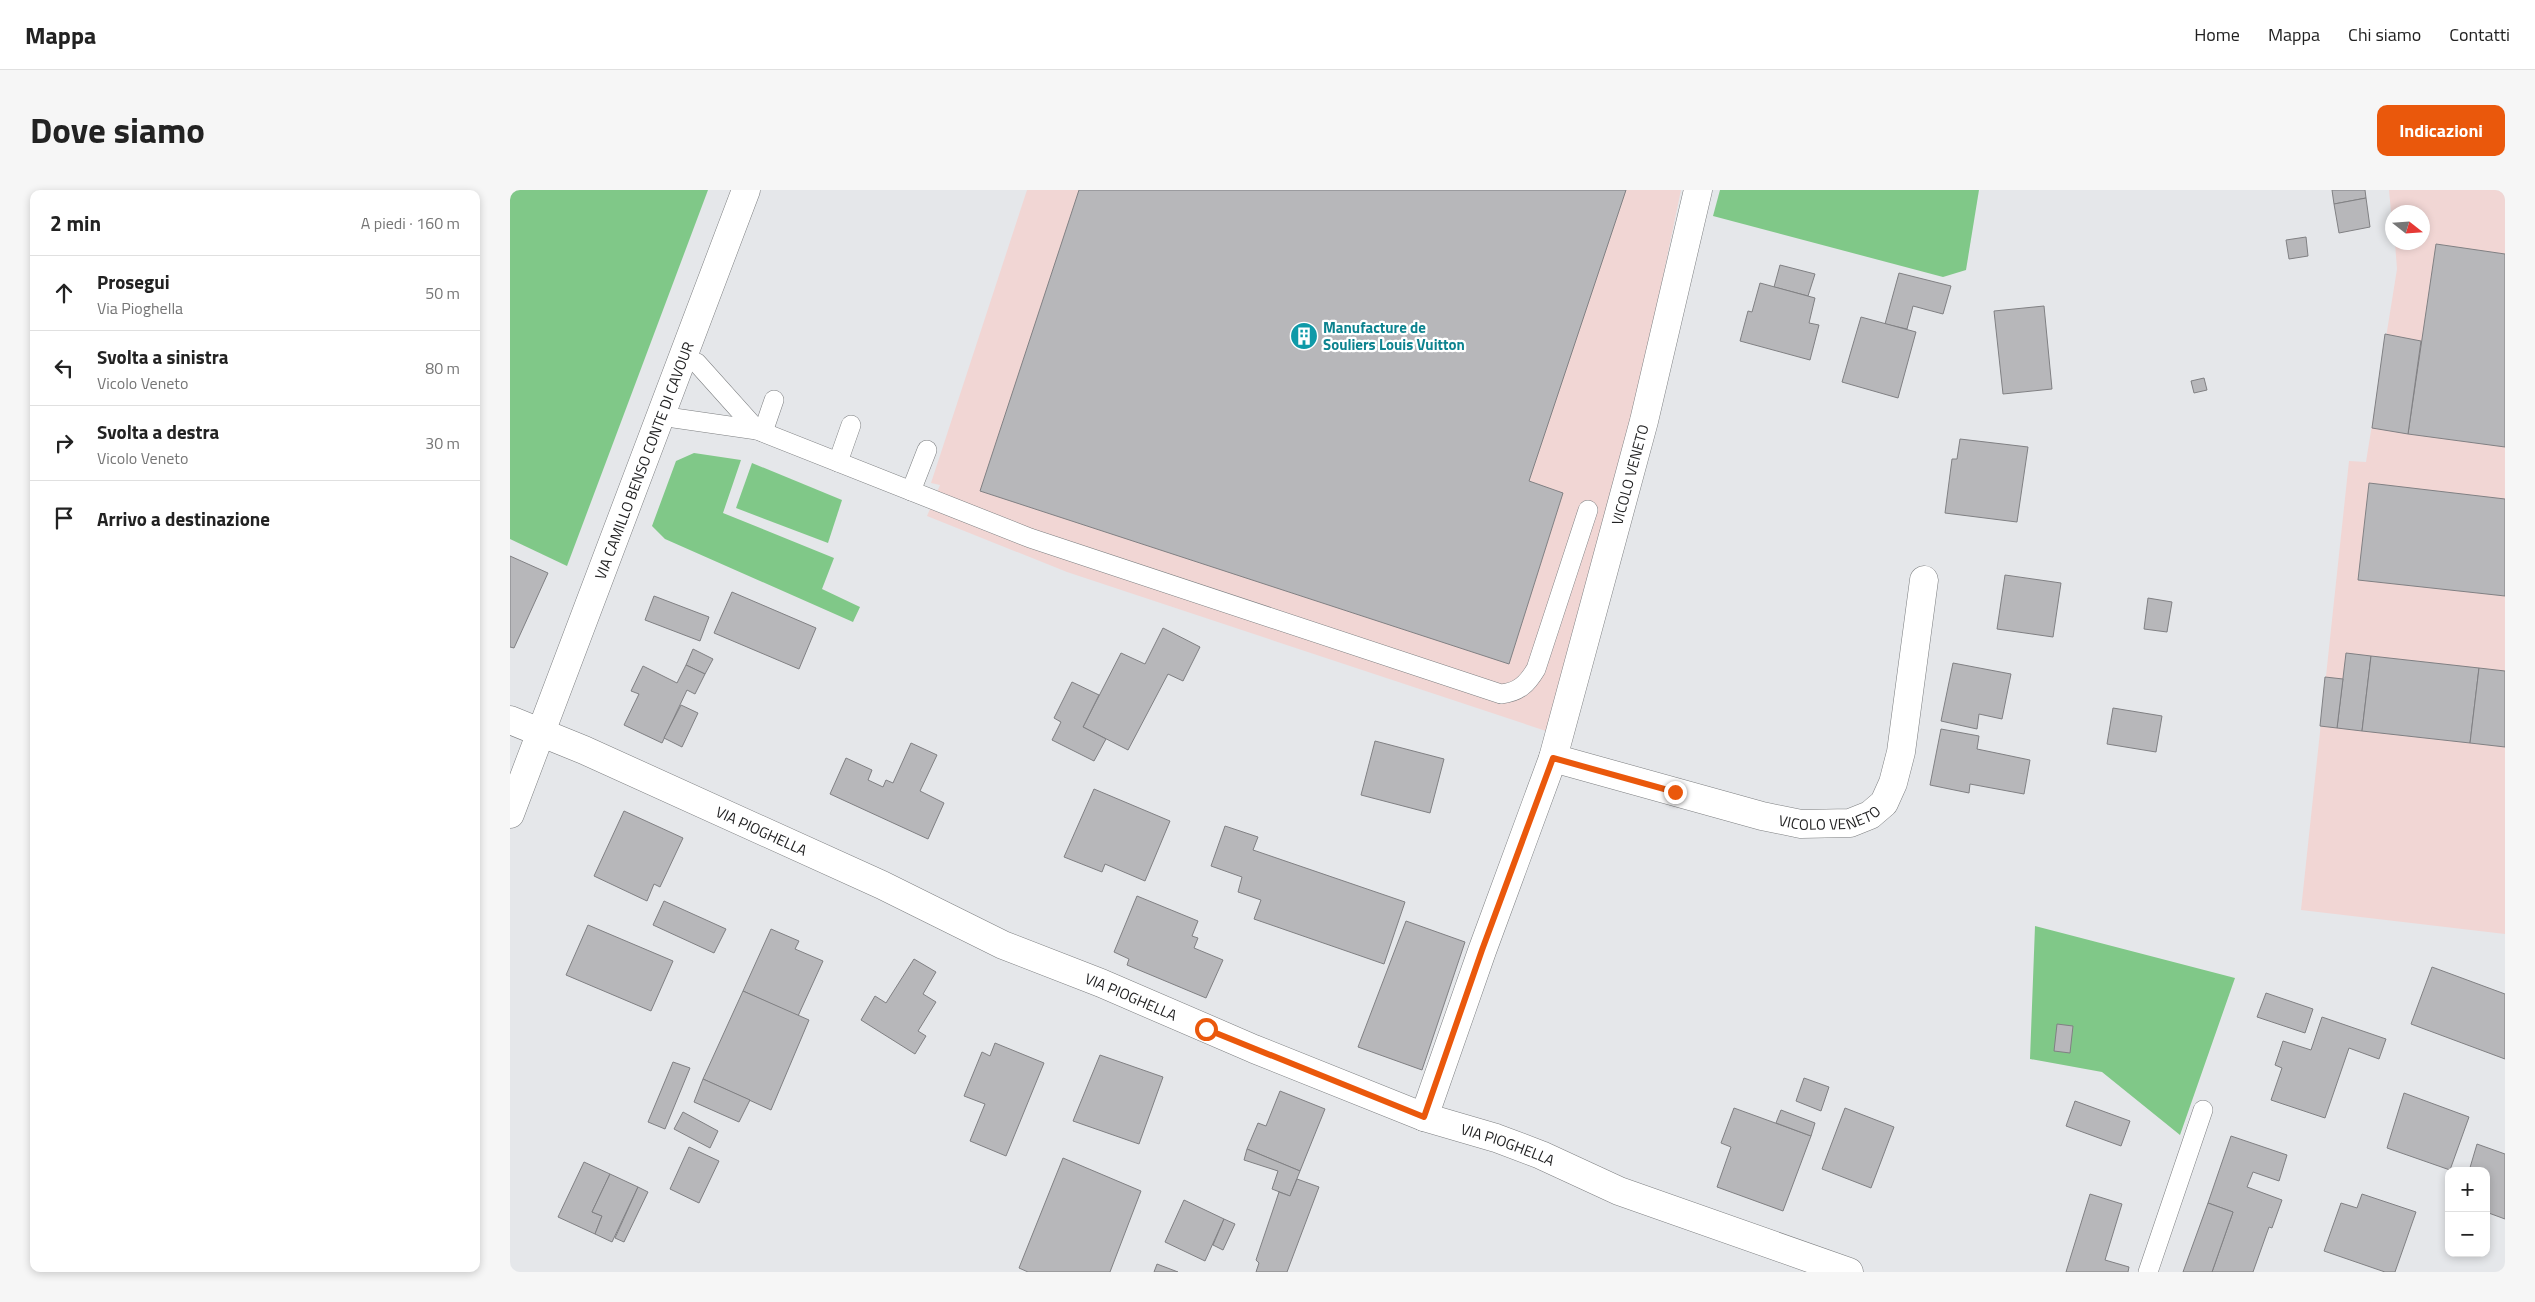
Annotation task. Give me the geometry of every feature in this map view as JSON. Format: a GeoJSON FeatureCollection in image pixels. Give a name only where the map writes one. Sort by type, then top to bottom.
{"type":"FeatureCollection","features":[{"type":"Feature","properties":{"kind":"street","name":"VIA CAMILLO BENSO CONTE DI CAVOUR"},"geometry":{"type":"LineString","coordinates":[[510,814],[746,190]]}},
{"type":"Feature","properties":{"kind":"street","name":"VICOLO VENETO"},"geometry":{"type":"LineString","coordinates":[[1424,1117],[1482,950],[1553,758],[1644,421],[1698,190]]}},
{"type":"Feature","properties":{"kind":"street","name":"VICOLO VENETO"},"geometry":{"type":"LineString","coordinates":[[1553,758],[1762,816],[1801,824],[1829,825],[1850,823],[1870,815],[1884,803],[1893,783],[1901,752],[1924,580]]}},
{"type":"Feature","properties":{"kind":"street","name":"VIA PIOGHELLA"},"geometry":{"type":"LineString","coordinates":[[510,720],[882,885],[1003,945],[1101,982],[1246,1046],[1424,1117],[1518,1146],[1619,1191],[1758,1242],[1849,1272]]}},
{"type":"Feature","properties":{"kind":"lane"},"geometry":{"type":"LineString","coordinates":[[683,357],[697,363],[760,431]]}},
{"type":"Feature","properties":{"kind":"lane"},"geometry":{"type":"LineString","coordinates":[[760,431],[774,400]]}},
{"type":"Feature","properties":{"kind":"lane"},"geometry":{"type":"LineString","coordinates":[[661,414],[760,431],[1030,538],[1502,694],[1514,692],[1528,683],[1536,669],[1588,510]]}},
{"type":"Feature","properties":{"kind":"lane"},"geometry":{"type":"LineString","coordinates":[[838,462],[851,425]]}},
{"type":"Feature","properties":{"kind":"lane"},"geometry":{"type":"LineString","coordinates":[[911,491],[927,450]]}},
{"type":"Feature","properties":{"kind":"lane"},"geometry":{"type":"LineString","coordinates":[[2148,1272],[2202,1110]]}},
{"type":"Feature","properties":{"kind":"shaded area","name":"Manufacture de Souliers Louis Vuitton"},"geometry":{"type":"Polygon","coordinates":[[[1027,190],[1681,190],[1644,368],[1546,731],[1067,572],[927,516],[940,485],[931,483],[1027,190]]]}},
{"type":"Feature","properties":{"kind":"shaded area"},"geometry":{"type":"Polygon","coordinates":[[[2389,190],[2505,190],[2505,934],[2301,910],[2349,461],[2366,462],[2397,269],[2396,250],[2430,250],[2430,205],[2390,205],[2389,190]]]}},
{"type":"Feature","properties":{"kind":"green space"},"geometry":{"type":"Polygon","coordinates":[[[510,190],[708,190],[567,566],[510,539],[510,190]]]}},
{"type":"Feature","properties":{"kind":"green space"},"geometry":{"type":"Polygon","coordinates":[[[1720,190],[1979,190],[1966,270],[1943,277],[1713,216],[1720,190]]]}},
{"type":"Feature","properties":{"kind":"green space"},"geometry":{"type":"Polygon","coordinates":[[[694,453],[741,460],[723,513],[834,558],[822,589],[860,607],[853,622],[665,539],[652,526],[676,461],[694,453]]]}},
{"type":"Feature","properties":{"kind":"green space"},"geometry":{"type":"Polygon","coordinates":[[[752,463],[842,500],[828,543],[736,508],[752,463]]]}},
{"type":"Feature","properties":{"kind":"green space"},"geometry":{"type":"Polygon","coordinates":[[[2035,926],[2235,978],[2180,1135],[2102,1072],[2030,1059],[2035,926]]]}},
{"type":"Feature","properties":{"kind":"building","name":"Manufacture de Souliers Louis Vuitton"},"geometry":{"type":"Polygon","coordinates":[[[1079,190],[1626,190],[1529,481],[1563,493],[1509,664],[980,491],[1079,190]]]}},
{"type":"Feature","properties":{"kind":"building"},"geometry":{"type":"Polygon","coordinates":[[[2332,190],[2365,190],[2366,198],[2334,204],[2332,190]]]}},
{"type":"Feature","properties":{"kind":"building"},"geometry":{"type":"Polygon","coordinates":[[[2366,198],[2370,227],[2339,233],[2334,204],[2366,198]]]}},
{"type":"Feature","properties":{"kind":"building"},"geometry":{"type":"Polygon","coordinates":[[[2306,237],[2308,256],[2289,259],[2286,240],[2306,237]]]}},
{"type":"Feature","properties":{"kind":"building"},"geometry":{"type":"Polygon","coordinates":[[[2436,244],[2505,254],[2505,447],[2408,434],[2436,244]]]}},
{"type":"Feature","properties":{"kind":"building"},"geometry":{"type":"Polygon","coordinates":[[[1780,265],[1815,274],[1808,296],[1774,287],[1780,265]]]}},
{"type":"Feature","properties":{"kind":"building"},"geometry":{"type":"Polygon","coordinates":[[[1899,273],[1951,286],[1943,314],[1913,306],[1907,329],[1885,324],[1899,273]]]}},
{"type":"Feature","properties":{"kind":"building"},"geometry":{"type":"Polygon","coordinates":[[[1760,283],[1815,298],[1809,323],[1819,325],[1810,360],[1740,341],[1748,311],[1752,312],[1760,283]]]}},
{"type":"Feature","properties":{"kind":"building"},"geometry":{"type":"Polygon","coordinates":[[[2044,306],[2052,389],[2003,394],[1994,311],[2044,306]]]}},
{"type":"Feature","properties":{"kind":"building"},"geometry":{"type":"Polygon","coordinates":[[[1861,317],[1916,332],[1898,398],[1842,382],[1861,317]]]}},
{"type":"Feature","properties":{"kind":"building"},"geometry":{"type":"Polygon","coordinates":[[[2385,334],[2421,341],[2408,434],[2372,428],[2385,334]]]}},
{"type":"Feature","properties":{"kind":"building"},"geometry":{"type":"Polygon","coordinates":[[[2204,378],[2207,390],[2194,393],[2191,381],[2204,378]]]}},
{"type":"Feature","properties":{"kind":"building"},"geometry":{"type":"Polygon","coordinates":[[[1960,439],[2028,447],[2017,522],[1945,513],[1952,459],[1957,459],[1960,439]]]}},
{"type":"Feature","properties":{"kind":"building"},"geometry":{"type":"Polygon","coordinates":[[[2369,483],[2505,499],[2505,596],[2358,580],[2369,483]]]}},
{"type":"Feature","properties":{"kind":"building"},"geometry":{"type":"Polygon","coordinates":[[[510,556],[548,573],[514,648],[510,647],[510,556]]]}},
{"type":"Feature","properties":{"kind":"building"},"geometry":{"type":"Polygon","coordinates":[[[2005,575],[2061,583],[2053,637],[1997,629],[2005,575]]]}},
{"type":"Feature","properties":{"kind":"building"},"geometry":{"type":"Polygon","coordinates":[[[732,592],[816,628],[799,669],[714,633],[732,592]]]}},
{"type":"Feature","properties":{"kind":"building"},"geometry":{"type":"Polygon","coordinates":[[[654,596],[709,617],[700,641],[645,620],[654,596]]]}},
{"type":"Feature","properties":{"kind":"building"},"geometry":{"type":"Polygon","coordinates":[[[2148,598],[2172,602],[2167,632],[2144,629],[2148,598]]]}},
{"type":"Feature","properties":{"kind":"building"},"geometry":{"type":"Polygon","coordinates":[[[1163,628],[1200,647],[1183,681],[1168,674],[1128,750],[1083,727],[1121,653],[1145,664],[1163,628]]]}},
{"type":"Feature","properties":{"kind":"building"},"geometry":{"type":"Polygon","coordinates":[[[693,649],[713,659],[705,674],[686,665],[693,649]]]}},
{"type":"Feature","properties":{"kind":"building"},"geometry":{"type":"Polygon","coordinates":[[[2346,653],[2371,656],[2362,731],[2337,728],[2346,653]]]}},
{"type":"Feature","properties":{"kind":"building"},"geometry":{"type":"Polygon","coordinates":[[[2371,656],[2479,668],[2470,743],[2362,731],[2371,656]]]}},
{"type":"Feature","properties":{"kind":"building"},"geometry":{"type":"Polygon","coordinates":[[[1953,663],[2011,674],[2002,719],[1979,714],[1977,729],[1941,721],[1953,663]]]}},
{"type":"Feature","properties":{"kind":"building"},"geometry":{"type":"Polygon","coordinates":[[[686,665],[705,674],[695,694],[687,690],[662,743],[624,725],[639,694],[631,691],[643,666],[677,683],[686,665]]]}},
{"type":"Feature","properties":{"kind":"building"},"geometry":{"type":"Polygon","coordinates":[[[2479,668],[2505,671],[2505,747],[2470,743],[2479,668]]]}},
{"type":"Feature","properties":{"kind":"building"},"geometry":{"type":"Polygon","coordinates":[[[2325,677],[2343,679],[2337,728],[2320,726],[2325,677]]]}},
{"type":"Feature","properties":{"kind":"building"},"geometry":{"type":"Polygon","coordinates":[[[1072,682],[1099,695],[1083,727],[1106,739],[1094,761],[1052,740],[1061,722],[1054,718],[1072,682]]]}},
{"type":"Feature","properties":{"kind":"building"},"geometry":{"type":"Polygon","coordinates":[[[681,705],[698,713],[682,747],[664,738],[681,705]]]}},
{"type":"Feature","properties":{"kind":"building"},"geometry":{"type":"Polygon","coordinates":[[[2113,708],[2162,716],[2156,752],[2107,744],[2113,708]]]}},
{"type":"Feature","properties":{"kind":"building"},"geometry":{"type":"Polygon","coordinates":[[[1941,729],[1979,736],[1977,749],[2030,760],[2024,794],[1970,784],[1969,793],[1930,785],[1941,729]]]}},
{"type":"Feature","properties":{"kind":"building"},"geometry":{"type":"Polygon","coordinates":[[[1375,741],[1444,759],[1430,813],[1361,795],[1375,741]]]}},
{"type":"Feature","properties":{"kind":"building"},"geometry":{"type":"Polygon","coordinates":[[[911,743],[937,755],[920,791],[944,803],[928,839],[830,794],[846,758],[872,770],[868,780],[883,787],[886,780],[893,783],[911,743]]]}},
{"type":"Feature","properties":{"kind":"building"},"geometry":{"type":"Polygon","coordinates":[[[1094,789],[1170,821],[1145,881],[1105,864],[1102,872],[1064,857],[1094,789]]]}},
{"type":"Feature","properties":{"kind":"building"},"geometry":{"type":"Polygon","coordinates":[[[624,811],[683,838],[660,887],[654,884],[647,901],[594,876],[624,811]]]}},
{"type":"Feature","properties":{"kind":"building"},"geometry":{"type":"Polygon","coordinates":[[[1225,826],[1258,837],[1253,850],[1405,902],[1384,964],[1254,919],[1261,900],[1238,892],[1242,877],[1211,866],[1225,826]]]}},
{"type":"Feature","properties":{"kind":"building"},"geometry":{"type":"Polygon","coordinates":[[[1137,896],[1198,921],[1192,936],[1198,938],[1194,948],[1223,960],[1206,998],[1127,965],[1129,959],[1114,952],[1137,896]]]}},
{"type":"Feature","properties":{"kind":"building"},"geometry":{"type":"Polygon","coordinates":[[[664,901],[726,929],[714,953],[653,925],[664,901]]]}},
{"type":"Feature","properties":{"kind":"building"},"geometry":{"type":"Polygon","coordinates":[[[1406,921],[1465,942],[1422,1070],[1358,1047],[1406,921]]]}},
{"type":"Feature","properties":{"kind":"building"},"geometry":{"type":"Polygon","coordinates":[[[588,925],[673,961],[651,1011],[566,975],[588,925]]]}},
{"type":"Feature","properties":{"kind":"building"},"geometry":{"type":"Polygon","coordinates":[[[771,929],[799,941],[795,949],[823,961],[798,1016],[743,991],[771,929]]]}},
{"type":"Feature","properties":{"kind":"building"},"geometry":{"type":"Polygon","coordinates":[[[914,959],[936,972],[923,994],[936,1002],[918,1031],[926,1036],[915,1054],[861,1020],[875,996],[886,1003],[914,959]]]}},
{"type":"Feature","properties":{"kind":"building"},"geometry":{"type":"Polygon","coordinates":[[[2432,967],[2505,994],[2505,1059],[2411,1024],[2432,967]]]}},
{"type":"Feature","properties":{"kind":"building"},"geometry":{"type":"Polygon","coordinates":[[[743,991],[809,1020],[771,1110],[703,1079],[743,991]]]}},
{"type":"Feature","properties":{"kind":"building"},"geometry":{"type":"Polygon","coordinates":[[[2266,993],[2313,1009],[2305,1033],[2257,1017],[2266,993]]]}},
{"type":"Feature","properties":{"kind":"building"},"geometry":{"type":"Polygon","coordinates":[[[2322,1017],[2386,1039],[2379,1059],[2349,1048],[2325,1118],[2271,1100],[2282,1068],[2275,1065],[2283,1041],[2311,1050],[2322,1017]]]}},
{"type":"Feature","properties":{"kind":"building"},"geometry":{"type":"Polygon","coordinates":[[[2057,1024],[2073,1026],[2070,1053],[2054,1051],[2057,1024]]]}},
{"type":"Feature","properties":{"kind":"building"},"geometry":{"type":"Polygon","coordinates":[[[995,1043],[1044,1063],[1006,1156],[970,1141],[985,1104],[964,1096],[982,1052],[990,1056],[995,1043]]]}},
{"type":"Feature","properties":{"kind":"building"},"geometry":{"type":"Polygon","coordinates":[[[1100,1055],[1163,1077],[1139,1144],[1073,1121],[1100,1055]]]}},
{"type":"Feature","properties":{"kind":"building"},"geometry":{"type":"Polygon","coordinates":[[[673,1062],[690,1068],[665,1129],[648,1122],[673,1062]]]}},
{"type":"Feature","properties":{"kind":"building"},"geometry":{"type":"Polygon","coordinates":[[[1804,1078],[1829,1087],[1821,1111],[1796,1101],[1804,1078]]]}},
{"type":"Feature","properties":{"kind":"building"},"geometry":{"type":"Polygon","coordinates":[[[703,1079],[750,1100],[739,1122],[694,1102],[703,1079]]]}},
{"type":"Feature","properties":{"kind":"building"},"geometry":{"type":"Polygon","coordinates":[[[1280,1091],[1325,1109],[1300,1171],[1247,1149],[1258,1123],[1266,1126],[1280,1091]]]}},
{"type":"Feature","properties":{"kind":"building"},"geometry":{"type":"Polygon","coordinates":[[[2404,1093],[2469,1117],[2451,1167],[2445,1168],[2387,1148],[2404,1093]]]}},
{"type":"Feature","properties":{"kind":"building"},"geometry":{"type":"Polygon","coordinates":[[[2075,1101],[2130,1121],[2121,1146],[2066,1126],[2075,1101]]]}},
{"type":"Feature","properties":{"kind":"building"},"geometry":{"type":"Polygon","coordinates":[[[1734,1108],[1811,1136],[1783,1211],[1717,1187],[1731,1147],[1721,1143],[1734,1108]]]}},
{"type":"Feature","properties":{"kind":"building"},"geometry":{"type":"Polygon","coordinates":[[[1845,1108],[1894,1127],[1871,1188],[1822,1169],[1845,1108]]]}},
{"type":"Feature","properties":{"kind":"building"},"geometry":{"type":"Polygon","coordinates":[[[1781,1110],[1815,1123],[1811,1136],[1776,1123],[1781,1110]]]}},
{"type":"Feature","properties":{"kind":"building"},"geometry":{"type":"Polygon","coordinates":[[[683,1112],[718,1131],[710,1148],[674,1129],[683,1112]]]}},
{"type":"Feature","properties":{"kind":"building"},"geometry":{"type":"Polygon","coordinates":[[[2231,1136],[2287,1155],[2279,1181],[2253,1172],[2247,1187],[2282,1200],[2272,1228],[2269,1227],[2253,1272],[2212,1272],[2233,1212],[2208,1203],[2231,1136]]]}},
{"type":"Feature","properties":{"kind":"building"},"geometry":{"type":"Polygon","coordinates":[[[2477,1144],[2505,1154],[2505,1219],[2490,1213],[2490,1167],[2470,1167],[2477,1144]]]}},
{"type":"Feature","properties":{"kind":"building"},"geometry":{"type":"Polygon","coordinates":[[[689,1147],[719,1161],[699,1203],[670,1189],[689,1147]]]}},
{"type":"Feature","properties":{"kind":"building"},"geometry":{"type":"Polygon","coordinates":[[[1247,1149],[1300,1171],[1290,1196],[1272,1189],[1278,1171],[1244,1160],[1247,1149]]]}},
{"type":"Feature","properties":{"kind":"building"},"geometry":{"type":"Polygon","coordinates":[[[1063,1158],[1141,1191],[1110,1272],[1028,1272],[1019,1268],[1063,1158]]]}},
{"type":"Feature","properties":{"kind":"building"},"geometry":{"type":"Polygon","coordinates":[[[584,1162],[610,1174],[592,1212],[602,1216],[595,1234],[558,1217],[584,1162]]]}},
{"type":"Feature","properties":{"kind":"building"},"geometry":{"type":"Polygon","coordinates":[[[610,1174],[638,1187],[612,1242],[595,1234],[602,1216],[592,1212],[610,1174]]]}},
{"type":"Feature","properties":{"kind":"building"},"geometry":{"type":"Polygon","coordinates":[[[1297,1179],[1319,1187],[1287,1272],[1256,1272],[1259,1263],[1256,1260],[1279,1192],[1290,1196],[1297,1179]]]}},
{"type":"Feature","properties":{"kind":"building"},"geometry":{"type":"Polygon","coordinates":[[[638,1187],[648,1192],[624,1242],[615,1238],[638,1187]]]}},
{"type":"Feature","properties":{"kind":"building"},"geometry":{"type":"Polygon","coordinates":[[[2090,1194],[2122,1204],[2105,1260],[2129,1267],[2128,1272],[2066,1272],[2090,1194]]]}},
{"type":"Feature","properties":{"kind":"building"},"geometry":{"type":"Polygon","coordinates":[[[2362,1194],[2416,1212],[2395,1272],[2385,1272],[2324,1251],[2341,1203],[2357,1208],[2362,1194]]]}},
{"type":"Feature","properties":{"kind":"building"},"geometry":{"type":"Polygon","coordinates":[[[1184,1200],[1224,1219],[1205,1261],[1165,1242],[1184,1200]]]}},
{"type":"Feature","properties":{"kind":"building"},"geometry":{"type":"Polygon","coordinates":[[[2208,1203],[2233,1212],[2212,1272],[2183,1272],[2208,1203]]]}},
{"type":"Feature","properties":{"kind":"building"},"geometry":{"type":"Polygon","coordinates":[[[1224,1219],[1235,1224],[1223,1250],[1213,1245],[1224,1219]]]}},
{"type":"Feature","properties":{"kind":"building"},"geometry":{"type":"Polygon","coordinates":[[[1157,1264],[1178,1272],[1154,1272],[1157,1264]]]}},
{"type":"Feature","properties":{"kind":"place","name":"Manufacture de Souliers Louis Vuitton"},"geometry":{"type":"Point","coordinates":[1304,336]}},
{"type":"Feature","properties":{"kind":"route"},"geometry":{"type":"LineString","coordinates":[[1206,1029],[1424,1117],[1482,950],[1553,758],[1675,792]]}}]}
